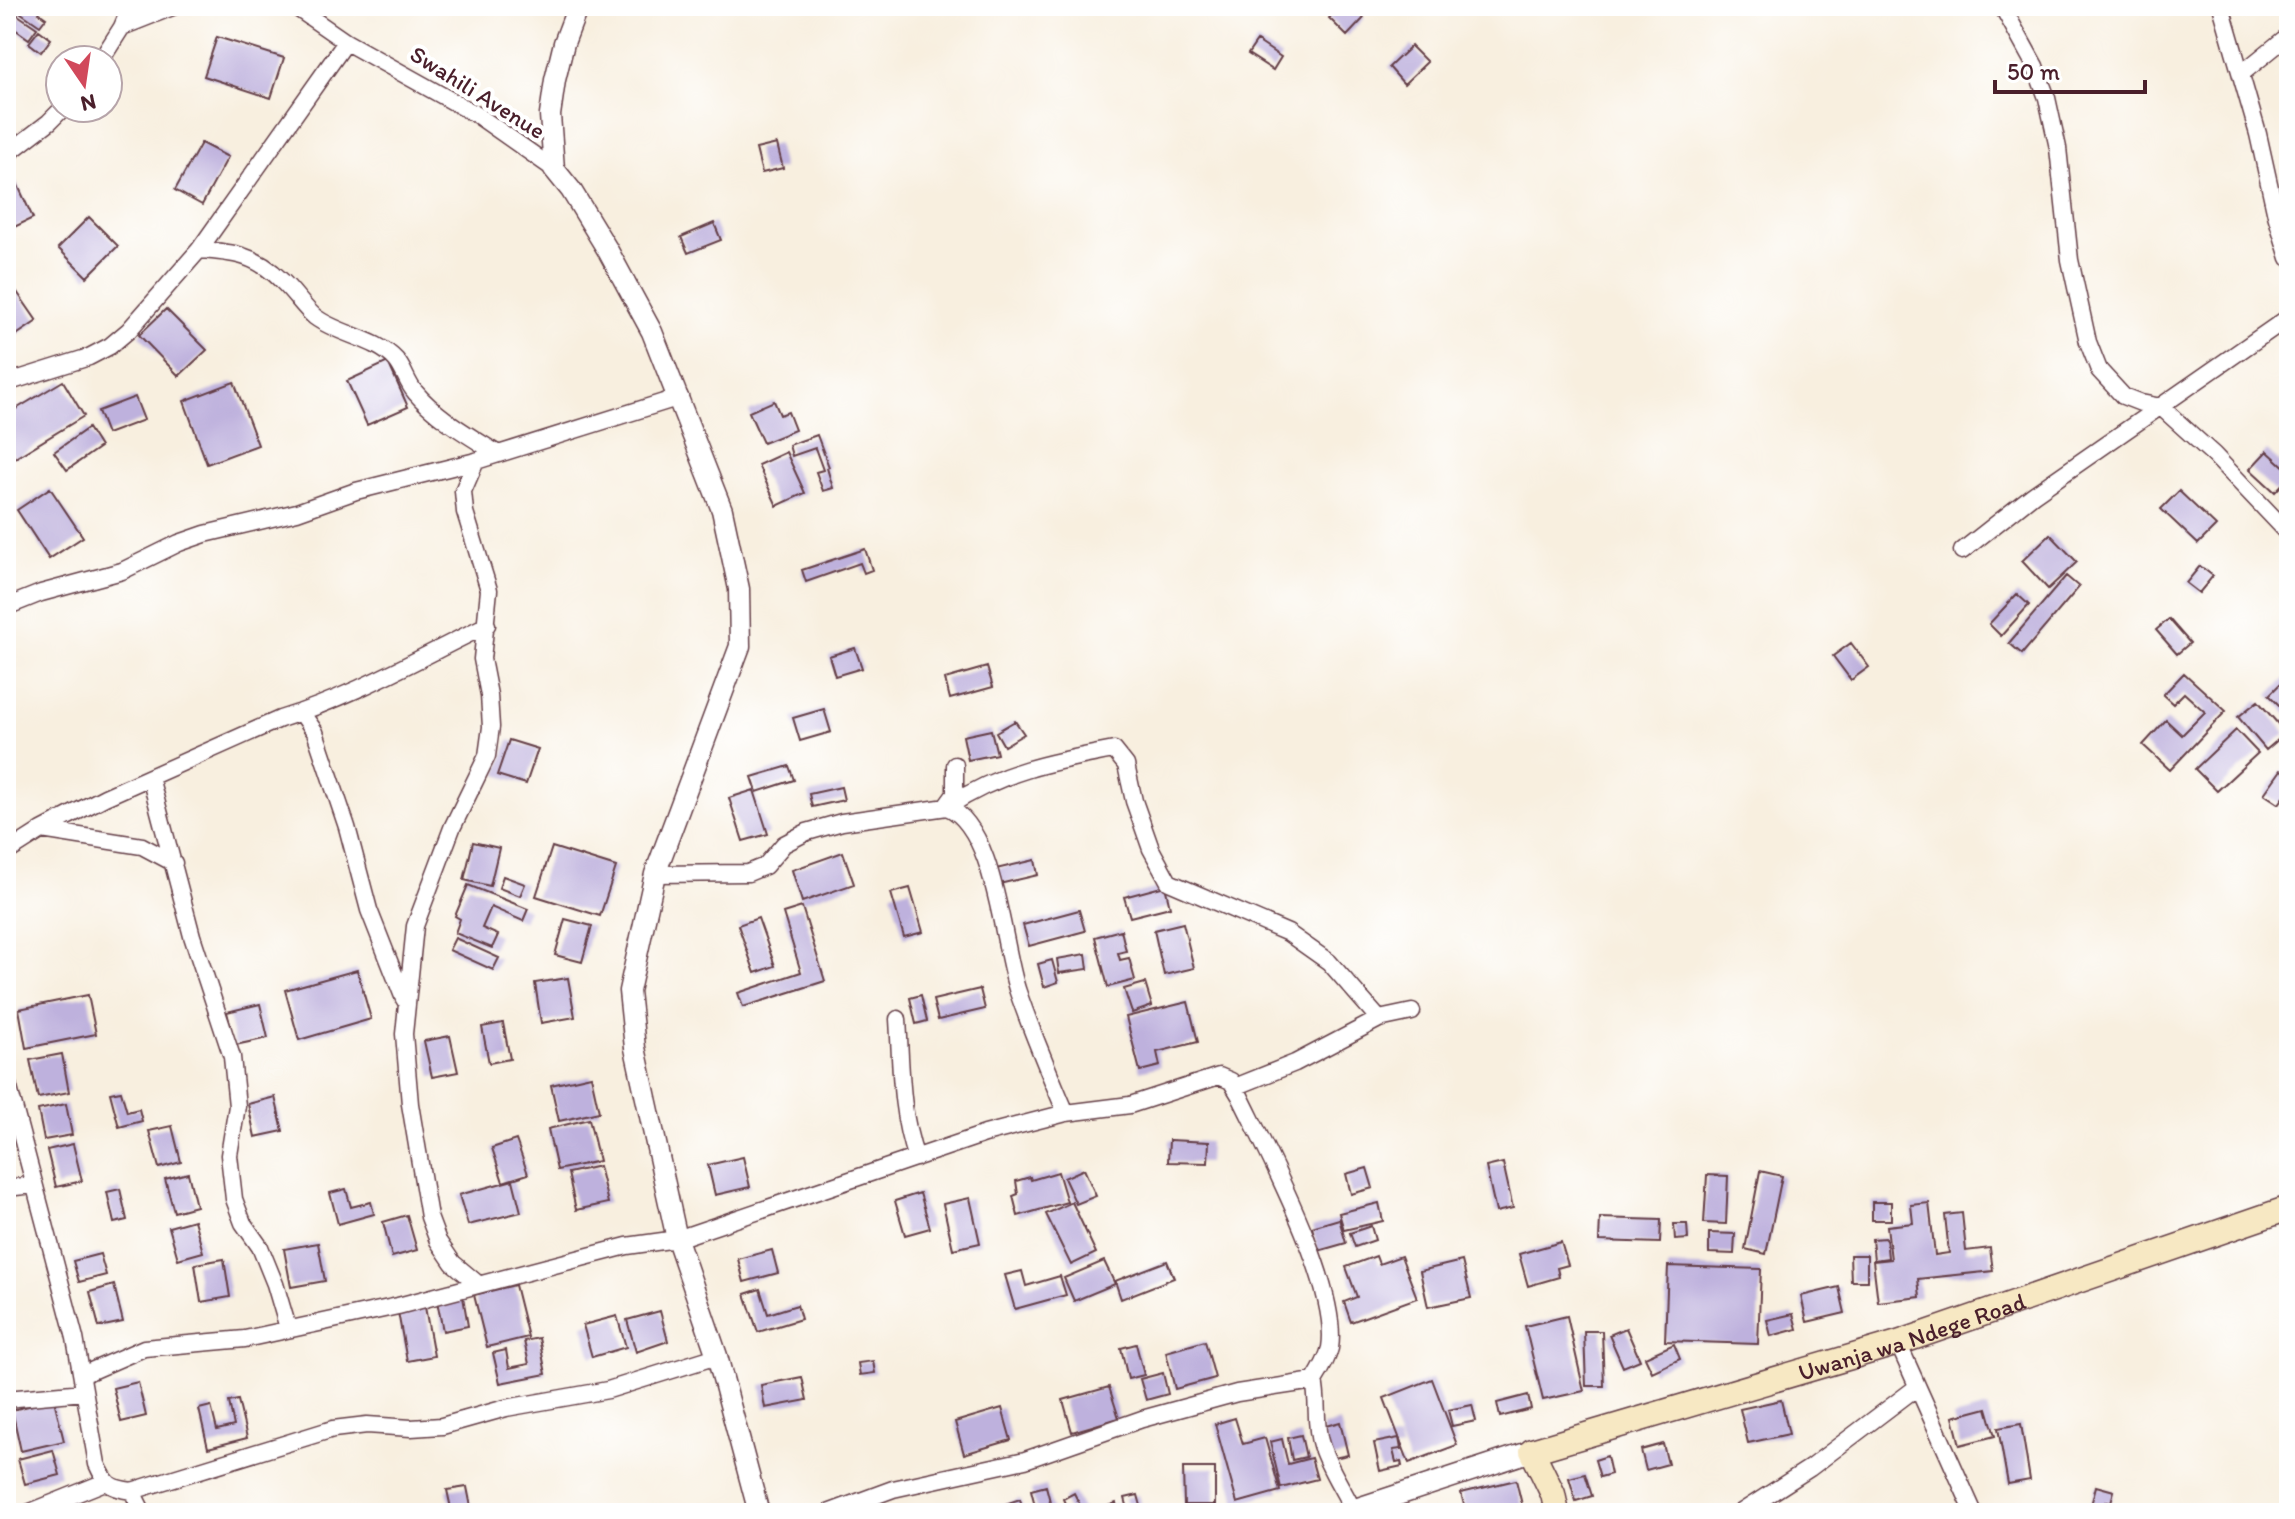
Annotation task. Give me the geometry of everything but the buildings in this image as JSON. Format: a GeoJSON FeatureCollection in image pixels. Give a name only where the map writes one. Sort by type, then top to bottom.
{"type":"FeatureCollection","features":[{"type":"Feature","properties":{"kind":"main road","name":"Uwanja wa Ndege Road"},"geometry":{"type":"LineString","coordinates":[[1532,1451],[1898,1343],[2289,1208]]}},
{"type":"Feature","properties":{"kind":"main road"},"geometry":{"type":"LineString","coordinates":[[1532,1451],[1553,1494],[1557,1513]]}},
{"type":"Feature","properties":{"kind":"street"},"geometry":{"type":"LineString","coordinates":[[111,44],[131,6]]}},
{"type":"Feature","properties":{"kind":"street"},"geometry":{"type":"LineString","coordinates":[[122,27],[175,6]]}},
{"type":"Feature","properties":{"kind":"street","name":"Swahili Avenue"},"geometry":{"type":"LineString","coordinates":[[294,6],[346,42],[477,115],[554,169]]}},
{"type":"Feature","properties":{"kind":"street"},"geometry":{"type":"LineString","coordinates":[[578,6],[555,80],[550,115],[554,169],[571,190],[607,249],[652,332],[722,510],[739,589],[740,646],[655,874],[629,991],[635,1048],[677,1239],[717,1356],[759,1513]]}},
{"type":"Feature","properties":{"kind":"street"},"geometry":{"type":"LineString","coordinates":[[2002,6],[2035,66],[2047,98],[2058,148],[2070,260],[2083,321],[2099,370],[2123,396],[2161,407],[2214,455],[2289,534]]}},
{"type":"Feature","properties":{"kind":"street"},"geometry":{"type":"LineString","coordinates":[[2221,6],[2289,258]]}},
{"type":"Feature","properties":{"kind":"street"},"geometry":{"type":"LineString","coordinates":[[2241,74],[2289,35]]}},
{"type":"Feature","properties":{"kind":"street"},"geometry":{"type":"LineString","coordinates":[[6,383],[55,369],[110,346],[129,330],[199,250],[346,42]]}},
{"type":"Feature","properties":{"kind":"street"},"geometry":{"type":"LineString","coordinates":[[6,155],[44,124]]}},
{"type":"Feature","properties":{"kind":"street"},"geometry":{"type":"LineString","coordinates":[[199,250],[235,252],[258,262],[281,279],[312,314],[330,327],[382,350],[396,361],[413,390],[426,403],[464,433],[498,454]]}},
{"type":"Feature","properties":{"kind":"street"},"geometry":{"type":"LineString","coordinates":[[1962,551],[2033,495],[2289,317]]}},
{"type":"Feature","properties":{"kind":"street"},"geometry":{"type":"LineString","coordinates":[[6,607],[41,593],[122,571],[205,534],[297,512],[356,491],[476,461],[680,397]]}},
{"type":"Feature","properties":{"kind":"street"},"geometry":{"type":"LineString","coordinates":[[476,461],[463,491],[465,512],[489,590],[482,659],[491,727],[487,756],[452,828],[415,926],[404,1034],[410,1104],[429,1217],[438,1241],[453,1263],[478,1284]]}},
{"type":"Feature","properties":{"kind":"street"},"geometry":{"type":"LineString","coordinates":[[6,853],[42,830],[150,777],[372,682],[487,625]]}},
{"type":"Feature","properties":{"kind":"street"},"geometry":{"type":"LineString","coordinates":[[301,712],[315,732],[347,827],[369,910],[406,1004]]}},
{"type":"Feature","properties":{"kind":"street"},"geometry":{"type":"LineString","coordinates":[[655,874],[748,873],[765,866],[784,844],[807,832],[842,822],[947,807],[975,788],[1036,765],[1114,750],[1126,765],[1134,801],[1151,849],[1169,882],[1288,933],[1329,962],[1379,1019]]}},
{"type":"Feature","properties":{"kind":"street"},"geometry":{"type":"LineString","coordinates":[[947,807],[955,794],[955,765]]}},
{"type":"Feature","properties":{"kind":"street"},"geometry":{"type":"LineString","coordinates":[[150,777],[192,936],[232,1057],[237,1106],[229,1155],[234,1199],[243,1223],[265,1259],[288,1328]]}},
{"type":"Feature","properties":{"kind":"street"},"geometry":{"type":"LineString","coordinates":[[947,807],[964,818],[980,847],[1002,917],[1016,988],[1066,1113]]}},
{"type":"Feature","properties":{"kind":"street"},"geometry":{"type":"LineString","coordinates":[[42,830],[142,846],[174,863]]}},
{"type":"Feature","properties":{"kind":"street"},"geometry":{"type":"LineString","coordinates":[[1235,1087],[1295,1063],[1379,1019],[1412,1012]]}},
{"type":"Feature","properties":{"kind":"street"},"geometry":{"type":"LineString","coordinates":[[898,1019],[902,1101],[909,1140],[916,1158]]}},
{"type":"Feature","properties":{"kind":"street"},"geometry":{"type":"LineString","coordinates":[[6,1399],[83,1384],[144,1348],[245,1339],[398,1306],[613,1249],[677,1239],[985,1134],[1066,1113],[1130,1105],[1219,1076],[1231,1081],[1235,1087],[1318,1271],[1327,1307],[1330,1346],[1324,1365],[1314,1381],[1320,1445],[1348,1511],[1532,1451]]}},
{"type":"Feature","properties":{"kind":"street"},"geometry":{"type":"LineString","coordinates":[[6,1077],[59,1270],[97,1464],[105,1482],[118,1489],[132,1491],[333,1429],[367,1425],[411,1428],[442,1426],[506,1408],[608,1390],[717,1356]]}},
{"type":"Feature","properties":{"kind":"street"},"geometry":{"type":"LineString","coordinates":[[6,1188],[34,1185]]}},
{"type":"Feature","properties":{"kind":"street"},"geometry":{"type":"LineString","coordinates":[[1898,1343],[1974,1513]]}},
{"type":"Feature","properties":{"kind":"street"},"geometry":{"type":"LineString","coordinates":[[828,1513],[893,1489],[1025,1460],[1142,1419],[1237,1393],[1314,1381]]}},
{"type":"Feature","properties":{"kind":"street"},"geometry":{"type":"LineString","coordinates":[[1740,1513],[1820,1461],[1917,1387]]}},
{"type":"Feature","properties":{"kind":"street"},"geometry":{"type":"LineString","coordinates":[[28,1513],[105,1482]]}},
{"type":"Feature","properties":{"kind":"street"},"geometry":{"type":"LineString","coordinates":[[132,1491],[143,1513]]}}]}
